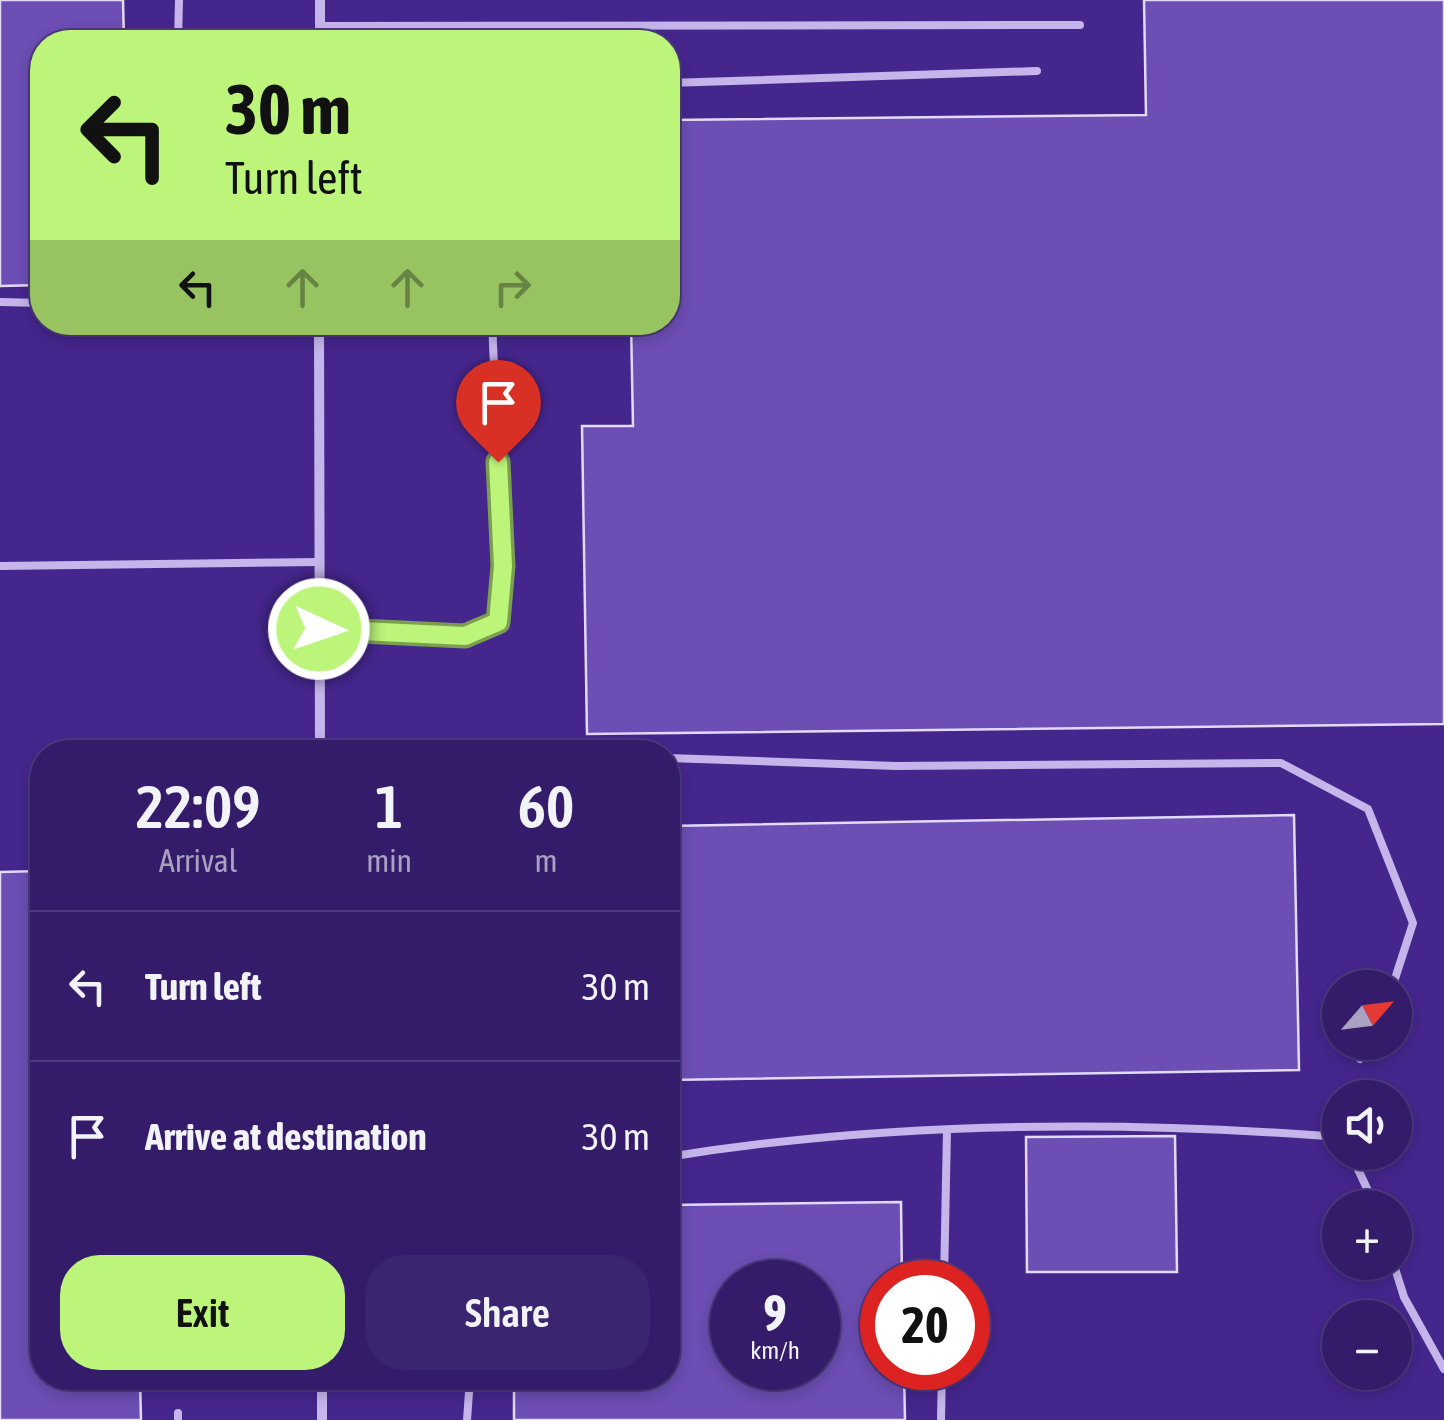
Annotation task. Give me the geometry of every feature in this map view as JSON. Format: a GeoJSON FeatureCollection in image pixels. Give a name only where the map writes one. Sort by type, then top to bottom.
{"type":"FeatureCollection","features":[{"type":"Feature","properties":{"kind":"street"},"geometry":{"type":"LineString","coordinates":[[320,0],[320,30]]}},
{"type":"Feature","properties":{"kind":"street"},"geometry":{"type":"LineString","coordinates":[[319,335],[320,740]]}},
{"type":"Feature","properties":{"kind":"street"},"geometry":{"type":"LineString","coordinates":[[322,1390],[322,1420]]}},
{"type":"Feature","properties":{"kind":"lane"},"geometry":{"type":"LineString","coordinates":[[178,30],[179,0]]}},
{"type":"Feature","properties":{"kind":"lane"},"geometry":{"type":"LineString","coordinates":[[320,26],[1080,25]]}},
{"type":"Feature","properties":{"kind":"lane"},"geometry":{"type":"LineString","coordinates":[[680,83],[1037,71]]}},
{"type":"Feature","properties":{"kind":"lane"},"geometry":{"type":"LineString","coordinates":[[0,302],[30,303]]}},
{"type":"Feature","properties":{"kind":"lane"},"geometry":{"type":"LineString","coordinates":[[319,629],[465,636],[498,622],[503,566],[493,335]]}},
{"type":"Feature","properties":{"kind":"lane"},"geometry":{"type":"LineString","coordinates":[[0,566],[319,562]]}},
{"type":"Feature","properties":{"kind":"lane"},"geometry":{"type":"LineString","coordinates":[[680,758],[896,766],[1282,763],[1368,809],[1412,923],[1398,970]]}},
{"type":"Feature","properties":{"kind":"lane"},"geometry":{"type":"LineString","coordinates":[[680,1155],[744,1144],[1002,1126],[1234,1129],[1322,1136]]}},
{"type":"Feature","properties":{"kind":"lane"},"geometry":{"type":"LineString","coordinates":[[944,1260],[947,1130]]}},
{"type":"Feature","properties":{"kind":"lane"},"geometry":{"type":"LineString","coordinates":[[1399,1280],[1404,1297],[1444,1369]]}},
{"type":"Feature","properties":{"kind":"lane"},"geometry":{"type":"LineString","coordinates":[[467,1420],[469,1390]]}},
{"type":"Feature","properties":{"kind":"lane"},"geometry":{"type":"LineString","coordinates":[[941,1420],[942,1390]]}},
{"type":"Feature","properties":{"kind":"building"},"geometry":{"type":"Polygon","coordinates":[[[0,0],[123,0],[124,30],[30,30],[30,285],[0,286],[0,0]]]}},
{"type":"Feature","properties":{"kind":"building"},"geometry":{"type":"Polygon","coordinates":[[[1144,0],[1444,0],[1444,724],[587,734],[582,426],[633,426],[631,335],[680,335],[680,120],[1146,115],[1144,0]]]}},
{"type":"Feature","properties":{"kind":"building"},"geometry":{"type":"Polygon","coordinates":[[[1294,815],[1299,1070],[680,1080],[680,826],[1294,815]]]}},
{"type":"Feature","properties":{"kind":"building"},"geometry":{"type":"Polygon","coordinates":[[[30,871],[30,1390],[140,1390],[141,1420],[0,1420],[0,872],[30,871]]]}},
{"type":"Feature","properties":{"kind":"building"},"geometry":{"type":"Polygon","coordinates":[[[1175,1136],[1177,1272],[1027,1272],[1026,1137],[1175,1136]]]}},
{"type":"Feature","properties":{"kind":"building"},"geometry":{"type":"Polygon","coordinates":[[[901,1202],[902,1260],[860,1260],[860,1390],[904,1390],[905,1420],[514,1420],[514,1390],[680,1390],[680,1205],[901,1202]]]}},
{"type":"Feature","properties":{"kind":"route"},"geometry":{"type":"LineString","coordinates":[[319,629],[465,636],[498,622],[503,566],[498,462]]}}]}
